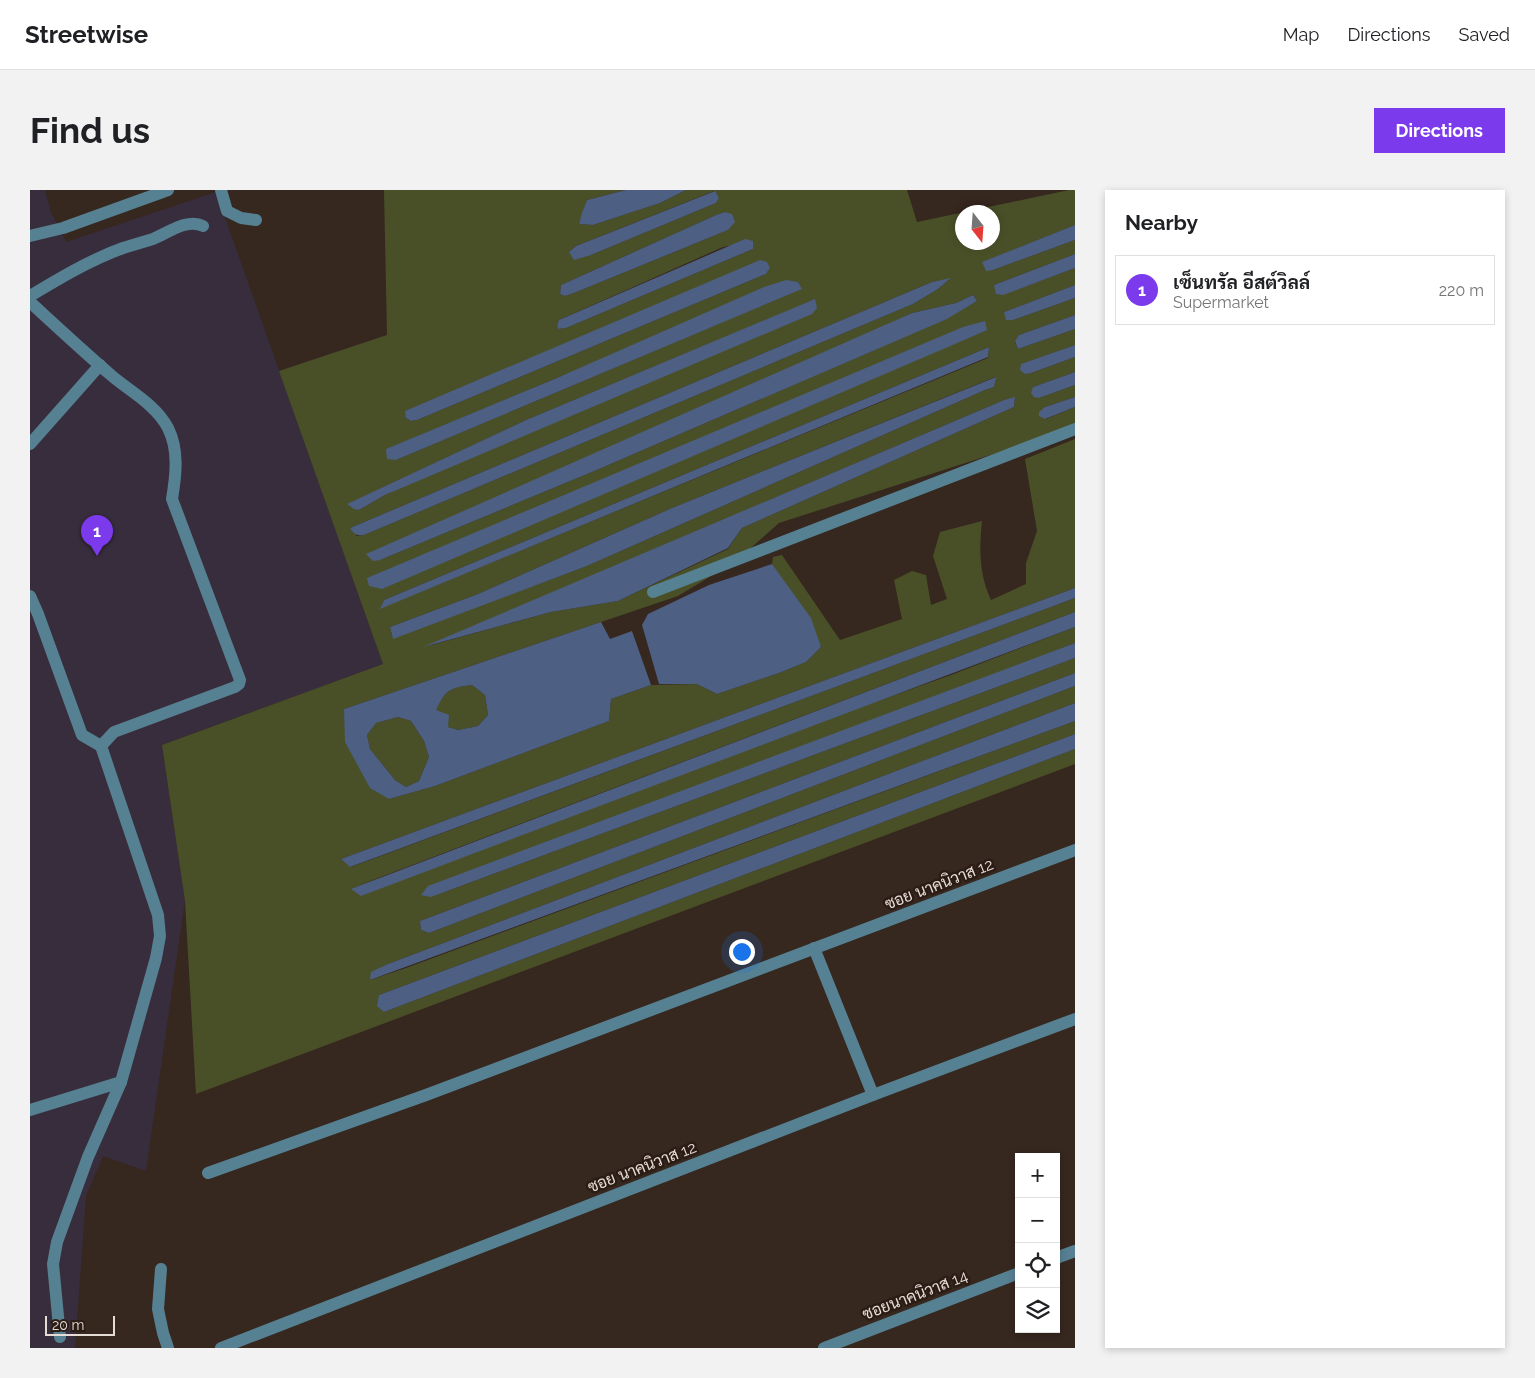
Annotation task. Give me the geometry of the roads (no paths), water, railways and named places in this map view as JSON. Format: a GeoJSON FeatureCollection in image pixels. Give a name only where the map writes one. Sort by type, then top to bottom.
{"type":"FeatureCollection","features":[{"type":"Feature","properties":{"kind":"street"},"geometry":{"type":"LineString","coordinates":[[30,236],[63,228],[168,190]]}},
{"type":"Feature","properties":{"kind":"street"},"geometry":{"type":"LineString","coordinates":[[221,190],[228,211],[241,218],[256,220]]}},
{"type":"Feature","properties":{"kind":"street"},"geometry":{"type":"LineString","coordinates":[[30,296],[78,268],[122,248],[153,239],[187,224],[197,223],[203,226]]}},
{"type":"Feature","properties":{"kind":"street"},"geometry":{"type":"LineString","coordinates":[[30,302],[113,377],[154,410],[168,428],[174,444],[176,460],[172,499],[240,680],[235,687],[114,732],[100,746]]}},
{"type":"Feature","properties":{"kind":"street"},"geometry":{"type":"LineString","coordinates":[[30,444],[100,365]]}},
{"type":"Feature","properties":{"kind":"street"},"geometry":{"type":"LineString","coordinates":[[653,592],[1075,429]]}},
{"type":"Feature","properties":{"kind":"street"},"geometry":{"type":"LineString","coordinates":[[30,596],[82,735],[100,746],[158,915],[160,936],[151,982],[121,1082],[88,1158],[57,1242],[53,1264],[60,1337]]}},
{"type":"Feature","properties":{"kind":"street","name":"ซอย นาคนิวาส 12"},"geometry":{"type":"LineString","coordinates":[[208,1173],[426,1095],[1075,850]]}},
{"type":"Feature","properties":{"kind":"street"},"geometry":{"type":"LineString","coordinates":[[814,948],[872,1095]]}},
{"type":"Feature","properties":{"kind":"street","name":"ซอย นาคนิวาส 12"},"geometry":{"type":"LineString","coordinates":[[221,1348],[1075,1018]]}},
{"type":"Feature","properties":{"kind":"street"},"geometry":{"type":"LineString","coordinates":[[30,1110],[121,1082]]}},
{"type":"Feature","properties":{"kind":"street"},"geometry":{"type":"LineString","coordinates":[[1060,1257],[1075,1251]]}},
{"type":"Feature","properties":{"kind":"street"},"geometry":{"type":"LineString","coordinates":[[161,1269],[158,1309],[168,1348]]}},
{"type":"Feature","properties":{"kind":"street","name":"ซอยนาคนิวาส 14"},"geometry":{"type":"LineString","coordinates":[[824,1348],[1015,1275]]}},
{"type":"Feature","properties":{"kind":"water"},"geometry":{"type":"Polygon","coordinates":[[[626,190],[686,190],[660,203],[593,225],[579,224],[587,200],[626,190]]]}},
{"type":"Feature","properties":{"kind":"water"},"geometry":{"type":"Polygon","coordinates":[[[715,191],[719,198],[716,203],[591,255],[574,260],[569,252],[576,246],[715,191]]]}},
{"type":"Feature","properties":{"kind":"water"},"geometry":{"type":"Polygon","coordinates":[[[725,212],[732,214],[735,222],[728,230],[574,293],[565,296],[560,294],[561,285],[725,212]]]}},
{"type":"Feature","properties":{"kind":"water"},"geometry":{"type":"Polygon","coordinates":[[[1075,225],[1075,240],[986,271],[982,262],[1075,225]]]}},
{"type":"Feature","properties":{"kind":"water"},"geometry":{"type":"Polygon","coordinates":[[[745,239],[753,241],[753,249],[566,328],[558,329],[559,320],[745,239]]]}},
{"type":"Feature","properties":{"kind":"water"},"geometry":{"type":"Polygon","coordinates":[[[1075,254],[1075,268],[1003,295],[996,294],[994,285],[1075,254]]]}},
{"type":"Feature","properties":{"kind":"water"},"geometry":{"type":"Polygon","coordinates":[[[760,260],[767,262],[770,268],[766,274],[417,420],[411,421],[406,418],[405,411],[760,260]]]}},
{"type":"Feature","properties":{"kind":"water"},"geometry":{"type":"Polygon","coordinates":[[[951,278],[938,289],[913,304],[364,535],[356,534],[350,528],[932,282],[951,278]]]}},
{"type":"Feature","properties":{"kind":"water"},"geometry":{"type":"Polygon","coordinates":[[[786,280],[798,282],[802,289],[396,460],[387,459],[386,449],[557,378],[764,287],[786,280]]]}},
{"type":"Feature","properties":{"kind":"water"},"geometry":{"type":"Polygon","coordinates":[[[1075,285],[1075,298],[1013,320],[1006,320],[1004,312],[1075,285]]]}},
{"type":"Feature","properties":{"kind":"water"},"geometry":{"type":"Polygon","coordinates":[[[973,295],[977,301],[947,319],[592,472],[380,560],[373,561],[366,554],[912,313],[956,303],[973,295]]]}},
{"type":"Feature","properties":{"kind":"water"},"geometry":{"type":"Polygon","coordinates":[[[815,299],[817,308],[812,314],[385,495],[359,510],[347,504],[526,420],[815,299]]]}},
{"type":"Feature","properties":{"kind":"water"},"geometry":{"type":"Polygon","coordinates":[[[1075,315],[1075,329],[1018,349],[1015,341],[1019,335],[1075,315]]]}},
{"type":"Feature","properties":{"kind":"water"},"geometry":{"type":"Polygon","coordinates":[[[985,321],[987,330],[948,347],[382,589],[369,586],[367,578],[963,327],[985,321]]]}},
{"type":"Feature","properties":{"kind":"water"},"geometry":{"type":"Polygon","coordinates":[[[1075,345],[1075,357],[1031,373],[1025,374],[1020,370],[1021,364],[1075,345]]]}},
{"type":"Feature","properties":{"kind":"water"},"geometry":{"type":"Polygon","coordinates":[[[989,347],[988,357],[380,609],[384,600],[989,347]]]}},
{"type":"Feature","properties":{"kind":"water"},"geometry":{"type":"Polygon","coordinates":[[[1075,372],[1075,385],[1039,398],[1034,397],[1031,393],[1033,387],[1075,372]]]}},
{"type":"Feature","properties":{"kind":"water"},"geometry":{"type":"Polygon","coordinates":[[[996,377],[994,387],[587,566],[393,639],[390,627],[478,594],[672,508],[996,377]]]}},
{"type":"Feature","properties":{"kind":"water"},"geometry":{"type":"Polygon","coordinates":[[[1015,397],[1014,407],[742,528],[728,548],[618,601],[551,612],[423,647],[1004,400],[1015,397]]]}},
{"type":"Feature","properties":{"kind":"water"},"geometry":{"type":"Polygon","coordinates":[[[1075,397],[1075,407],[1045,419],[1039,416],[1039,412],[1045,407],[1075,397]]]}},
{"type":"Feature","properties":{"kind":"water"},"geometry":{"type":"Polygon","coordinates":[[[772,564],[811,618],[821,647],[806,662],[717,694],[697,684],[659,684],[642,625],[648,614],[709,585],[772,564]]]}},
{"type":"Feature","properties":{"kind":"water"},"geometry":{"type":"Polygon","coordinates":[[[1075,588],[1075,598],[350,867],[341,859],[1075,588]]]}},
{"type":"Feature","properties":{"kind":"water"},"geometry":{"type":"Polygon","coordinates":[[[1075,612],[1075,627],[361,896],[351,889],[1075,612]]]}},
{"type":"Feature","properties":{"kind":"water"},"geometry":{"type":"Polygon","coordinates":[[[601,622],[610,639],[632,631],[651,685],[611,699],[609,721],[435,786],[389,799],[370,788],[345,742],[344,709],[601,622]],[[472,685],[458,687],[449,691],[436,710],[449,715],[448,727],[458,730],[478,726],[488,715],[485,695],[472,685]],[[398,717],[376,723],[367,735],[370,749],[395,780],[406,787],[419,781],[429,757],[424,741],[411,721],[398,717]]]}},
{"type":"Feature","properties":{"kind":"water"},"geometry":{"type":"Polygon","coordinates":[[[1075,643],[1075,658],[431,897],[421,895],[428,886],[1075,643]]]}},
{"type":"Feature","properties":{"kind":"water"},"geometry":{"type":"Polygon","coordinates":[[[1075,673],[1075,686],[429,933],[421,930],[420,921],[1075,673]]]}},
{"type":"Feature","properties":{"kind":"water"},"geometry":{"type":"Polygon","coordinates":[[[1075,703],[1075,721],[370,980],[371,972],[388,964],[1075,703]]]}},
{"type":"Feature","properties":{"kind":"water"},"geometry":{"type":"Polygon","coordinates":[[[1075,734],[1075,749],[384,1012],[377,1006],[379,995],[1075,734]]]}},
{"type":"Feature","properties":{"kind":"place","name":"เซ็นทรัล อีสต์วิลล์"},"geometry":{"type":"Point","coordinates":[97,556]}}]}
